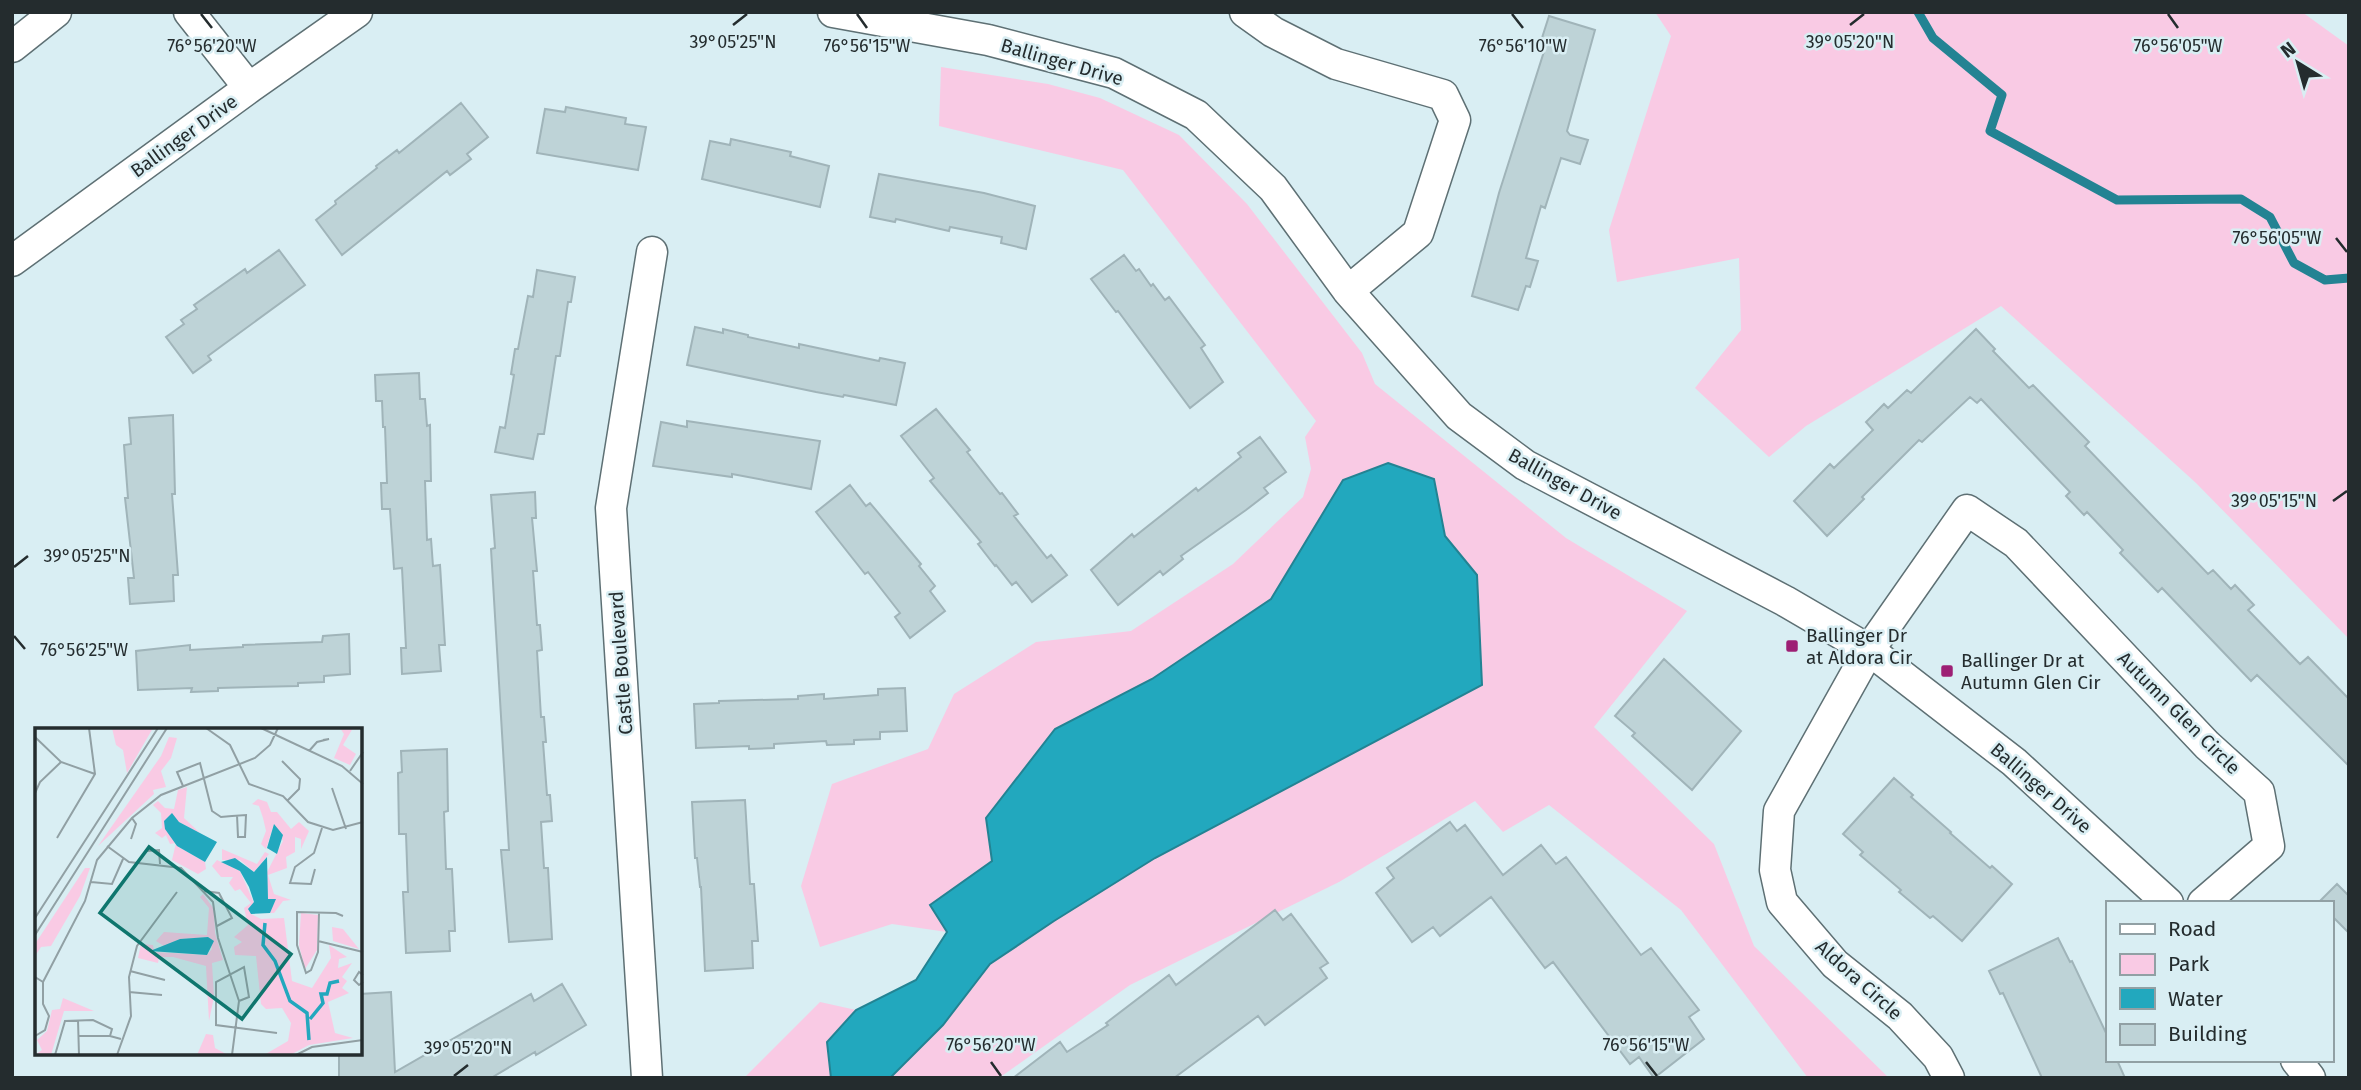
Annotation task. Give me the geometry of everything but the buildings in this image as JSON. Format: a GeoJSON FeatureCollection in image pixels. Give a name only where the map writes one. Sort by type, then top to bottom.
{"type":"FeatureCollection","features":[{"type":"Feature","properties":{"kind":"street"},"geometry":{"type":"LineString","coordinates":[[12,47],[57,12]]}},
{"type":"Feature","properties":{"kind":"street"},"geometry":{"type":"LineString","coordinates":[[189,12],[249,88]]}},
{"type":"Feature","properties":{"kind":"street","name":"Ballinger Drive"},"geometry":{"type":"LineString","coordinates":[[12,261],[356,12]]}},
{"type":"Feature","properties":{"kind":"street","name":"Ballinger Drive"},"geometry":{"type":"LineString","coordinates":[[833,12],[937,21],[988,40],[1114,73],[1196,115],[1273,188],[1348,291],[1459,416],[1525,465],[1786,601],[1869,650],[2014,762],[2166,901]]}},
{"type":"Feature","properties":{"kind":"street"},"geometry":{"type":"LineString","coordinates":[[1245,12],[1273,32],[1336,64],[1443,95],[1455,120],[1418,233],[1348,291]]}},
{"type":"Feature","properties":{"kind":"street","name":"Castle Boulevard"},"geometry":{"type":"LineString","coordinates":[[647,1078],[611,508],[652,252]]}},
{"type":"Feature","properties":{"kind":"street","name":"Autumn Glen Circle"},"geometry":{"type":"LineString","coordinates":[[1869,650],[1967,510],[2016,543],[2207,745],[2259,792],[2269,846],[2205,901]]}},
{"type":"Feature","properties":{"kind":"street","name":"Aldora Circle"},"geometry":{"type":"LineString","coordinates":[[1869,650],[1779,811],[1775,870],[1782,902],[1835,964],[1900,1016],[1938,1057],[1949,1078]]}},
{"type":"Feature","properties":{"kind":"street"},"geometry":{"type":"LineString","coordinates":[[2298,1062],[2310,1078]]}},
{"type":"Feature","properties":{"kind":"green space"},"geometry":{"type":"Polygon","coordinates":[[[1655,12],[2302,12],[2349,46],[2349,639],[2196,483],[2001,306],[1806,426],[1769,457],[1695,388],[1741,330],[1739,258],[1617,282],[1609,230],[1671,36],[1655,12]]]}},
{"type":"Feature","properties":{"kind":"green space"},"geometry":{"type":"Polygon","coordinates":[[[941,67],[1048,84],[1100,98],[1179,135],[1247,204],[1362,353],[1375,384],[1566,538],[1687,611],[1594,727],[1714,844],[1754,946],[1889,1078],[1808,1078],[1681,910],[1549,805],[1503,832],[1475,801],[1339,882],[1130,985],[999,1078],[890,1078],[943,1025],[990,964],[1054,921],[1155,858],[1482,685],[1477,575],[1445,536],[1434,479],[1343,480],[1271,599],[1152,679],[1055,729],[992,861],[930,905],[947,932],[892,924],[820,947],[801,886],[832,784],[928,749],[954,694],[1036,642],[1131,631],[1233,564],[1303,497],[1311,469],[1305,437],[1316,421],[1123,170],[939,126],[941,67]]]}},
{"type":"Feature","properties":{"kind":"green space"},"geometry":{"type":"Polygon","coordinates":[[[820,1002],[856,1010],[827,1042],[831,1078],[740,1078],[746,1076],[820,1002]]]}},
{"type":"Feature","properties":{"kind":"water"},"geometry":{"type":"Polygon","coordinates":[[[1388,463],[1434,479],[1445,536],[1477,575],[1482,685],[1155,858],[1054,921],[990,964],[943,1025],[890,1078],[831,1078],[827,1042],[856,1010],[916,980],[947,932],[930,905],[992,861],[986,818],[1055,729],[1152,679],[1271,599],[1343,480],[1388,463]]]}},
{"type":"Feature","properties":{"kind":"waterway"},"geometry":{"type":"LineString","coordinates":[[1918,12],[1933,38],[2002,95],[1990,131],[2117,200],[2241,199],[2270,217],[2294,263],[2325,280],[2349,278]]}},
{"type":"Feature","properties":{"kind":"place","name":"Ballinger Dr at Aldora Cir"},"geometry":{"type":"Point","coordinates":[1792,646]}},
{"type":"Feature","properties":{"kind":"place","name":"Ballinger Dr at Autumn Glen Cir"},"geometry":{"type":"Point","coordinates":[1947,671]}}]}
